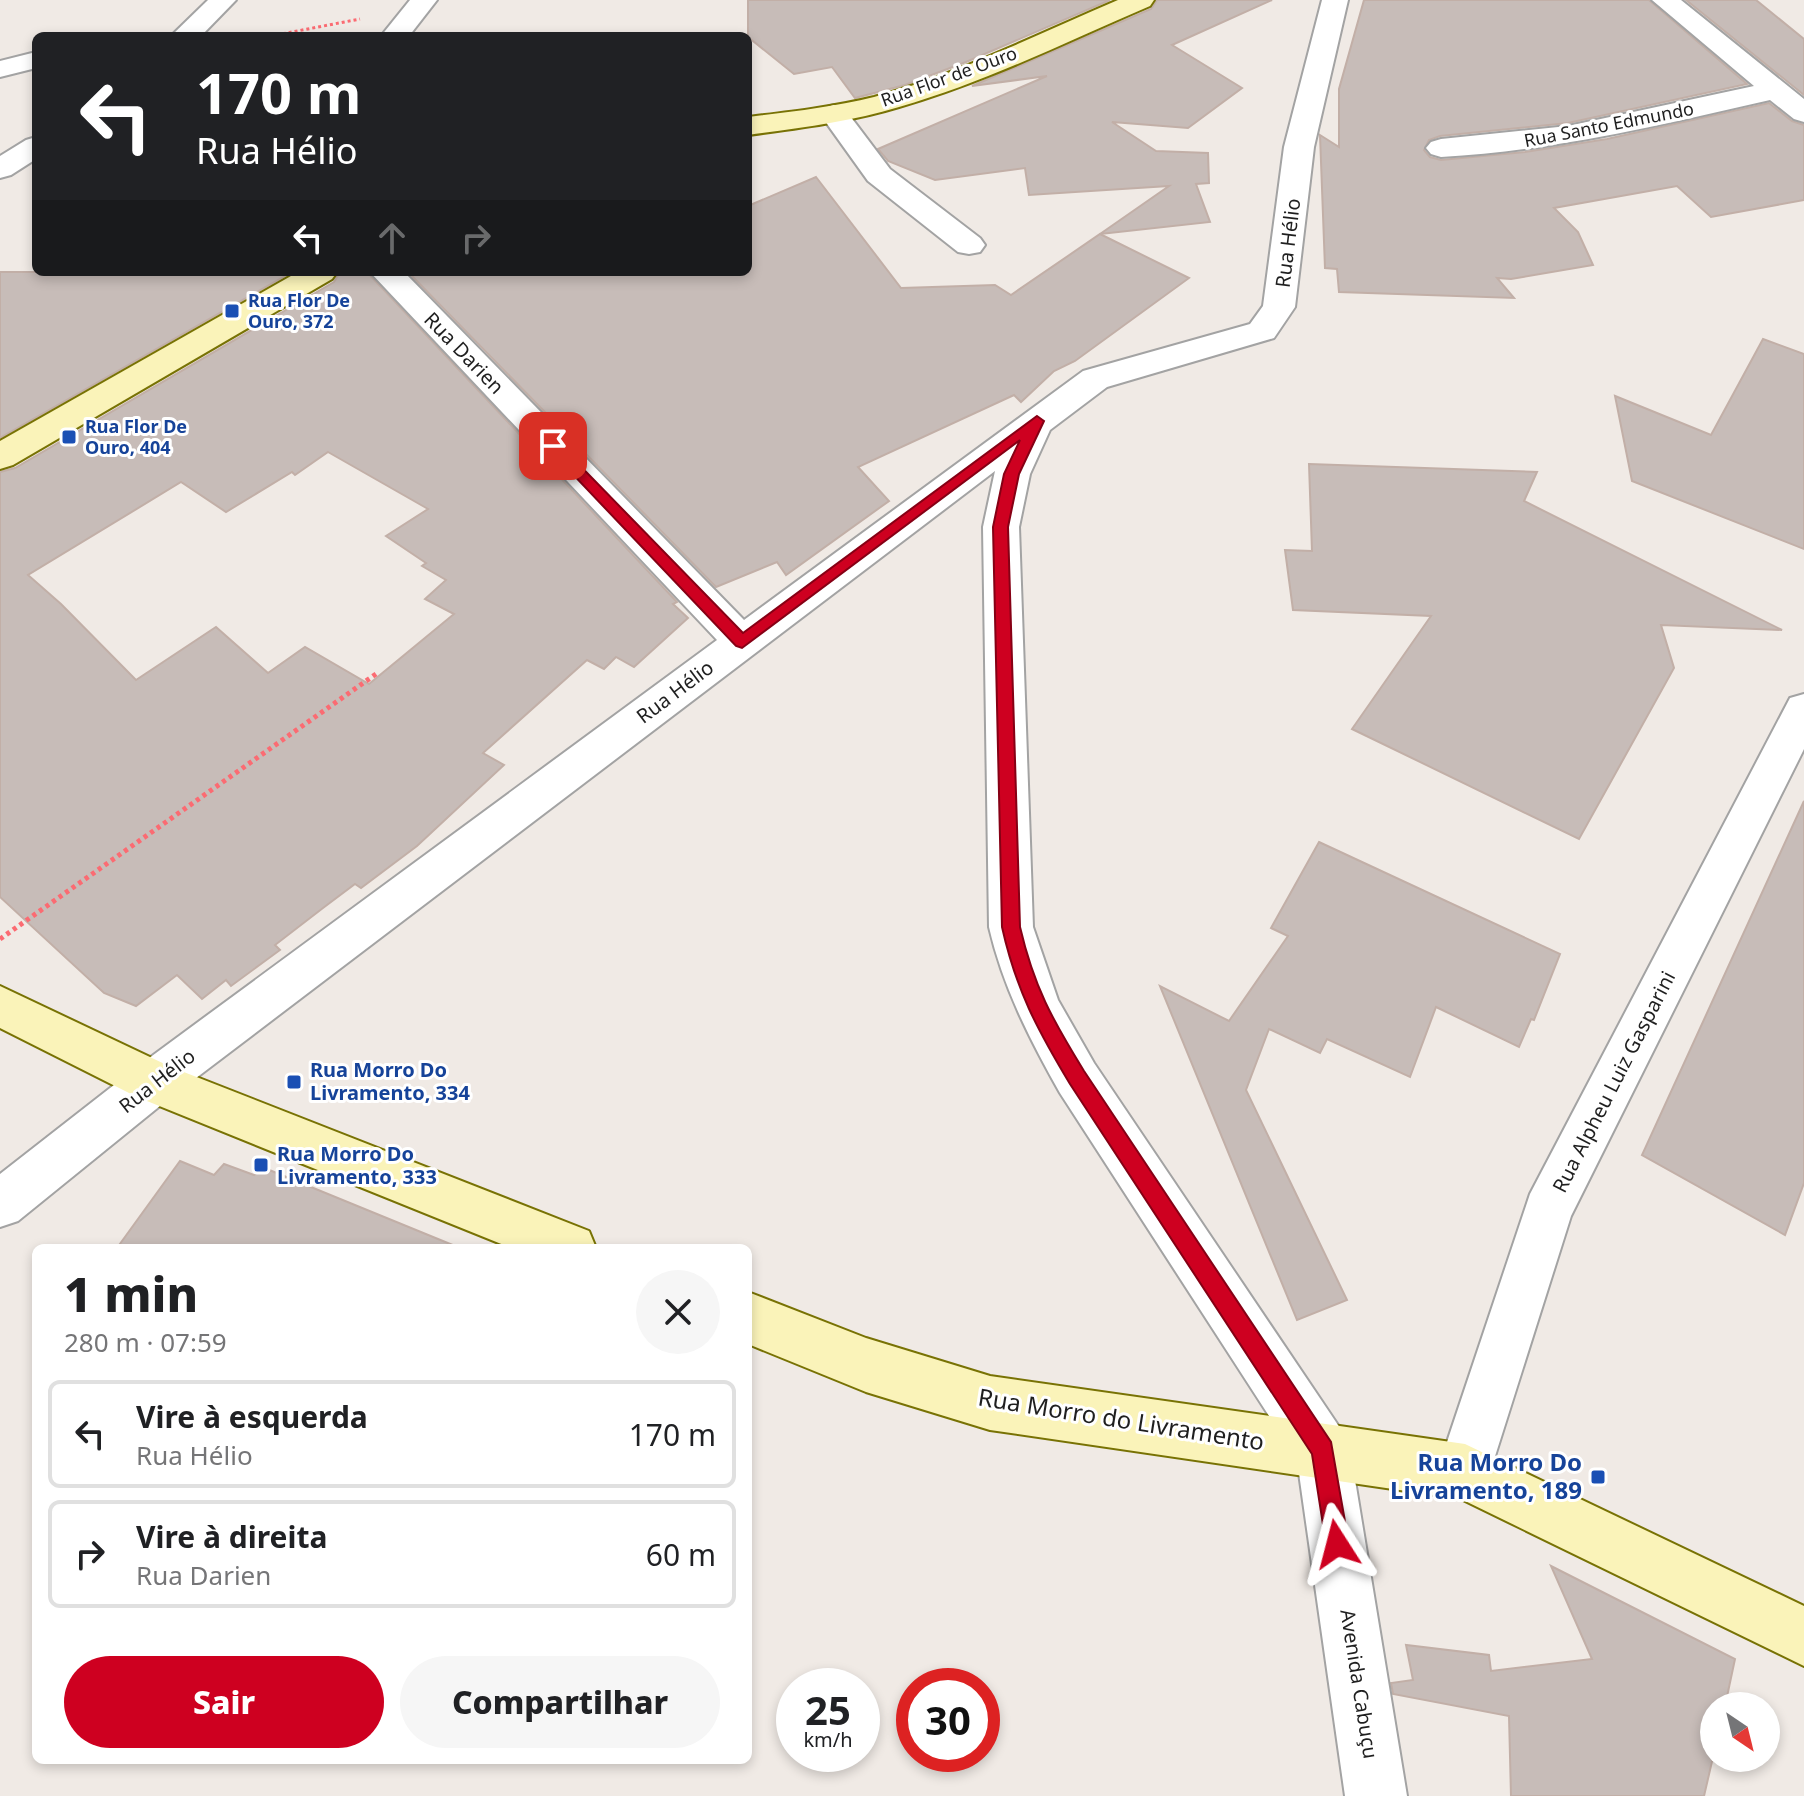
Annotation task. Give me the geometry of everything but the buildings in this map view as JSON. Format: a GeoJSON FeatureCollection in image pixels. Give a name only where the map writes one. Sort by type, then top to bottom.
{"type":"FeatureCollection","features":[{"type":"Feature","properties":{"kind":"street"},"geometry":{"type":"LineString","coordinates":[[181,32],[223,0]]}},
{"type":"Feature","properties":{"kind":"street","name":"Rua Flor de Ouro"},"geometry":{"type":"LineString","coordinates":[[752,125],[834,114],[902,98],[962,77],[1141,0]]}},
{"type":"Feature","properties":{"kind":"street","name":"Rua Hélio"},"geometry":{"type":"LineString","coordinates":[[0,1204],[154,1082],[1095,379],[1262,331],[1279,307],[1299,147],[1335,0]]}},
{"type":"Feature","properties":{"kind":"street"},"geometry":{"type":"LineString","coordinates":[[1665,0],[1804,113]]}},
{"type":"Feature","properties":{"kind":"street"},"geometry":{"type":"LineString","coordinates":[[398,32],[420,4]]}},
{"type":"Feature","properties":{"kind":"street"},"geometry":{"type":"LineString","coordinates":[[0,69],[32,61]]}},
{"type":"Feature","properties":{"kind":"street","name":"Rua Santo Edmundo"},"geometry":{"type":"LineString","coordinates":[[1441,148],[1493,147],[1552,139],[1776,90]]}},
{"type":"Feature","properties":{"kind":"street"},"geometry":{"type":"LineString","coordinates":[[834,114],[879,175],[969,245]]}},
{"type":"Feature","properties":{"kind":"street"},"geometry":{"type":"LineString","coordinates":[[0,169],[32,149]]}},
{"type":"Feature","properties":{"kind":"street"},"geometry":{"type":"LineString","coordinates":[[0,457],[314,276]]}},
{"type":"Feature","properties":{"kind":"street","name":"Rua Darien"},"geometry":{"type":"LineString","coordinates":[[390,276],[742,642]]}},
{"type":"Feature","properties":{"kind":"street","name":"Avenida Cabuçu"},"geometry":{"type":"LineString","coordinates":[[1037,421],[1012,474],[1001,527],[1011,927],[1021,973],[1045,1025],[1077,1078],[1323,1450],[1376,1796]]}},
{"type":"Feature","properties":{"kind":"street","name":"Rua Alpheu Luiz Gasparini"},"geometry":{"type":"LineString","coordinates":[[1465,1472],[1548,1211],[1804,709]]}},
{"type":"Feature","properties":{"kind":"street"},"geometry":{"type":"LineString","coordinates":[[0,1006],[154,1082],[561,1244]]}},
{"type":"Feature","properties":{"kind":"street","name":"Rua Morro do Livramento"},"geometry":{"type":"LineString","coordinates":[[752,1320],[866,1365],[990,1403],[1465,1472],[1804,1637]]}},
{"type":"Feature","properties":{"kind":"path"},"geometry":{"type":"LineString","coordinates":[[290,32],[420,4]]}},
{"type":"Feature","properties":{"kind":"path"},"geometry":{"type":"LineString","coordinates":[[0,939],[376,674]]}},
{"type":"Feature","properties":{"kind":"place","name":"Rua Flor De Ouro, 372"},"geometry":{"type":"Point","coordinates":[232,311]}},
{"type":"Feature","properties":{"kind":"place","name":"Rua Flor De Ouro, 404"},"geometry":{"type":"Point","coordinates":[69,437]}},
{"type":"Feature","properties":{"kind":"place","name":"Rua Morro Do Livramento, 334"},"geometry":{"type":"Point","coordinates":[294,1082]}},
{"type":"Feature","properties":{"kind":"place","name":"Rua Morro Do Livramento, 333"},"geometry":{"type":"Point","coordinates":[261,1165]}},
{"type":"Feature","properties":{"kind":"place","name":"Rua Morro Do Livramento, 189"},"geometry":{"type":"Point","coordinates":[1598,1477]}},
{"type":"Feature","properties":{"kind":"route"},"geometry":{"type":"LineString","coordinates":[[553,446],[742,642],[1037,421],[1012,474],[1001,527],[1011,927],[1021,973],[1045,1025],[1077,1078],[1323,1450],[1337,1544]]}}]}
